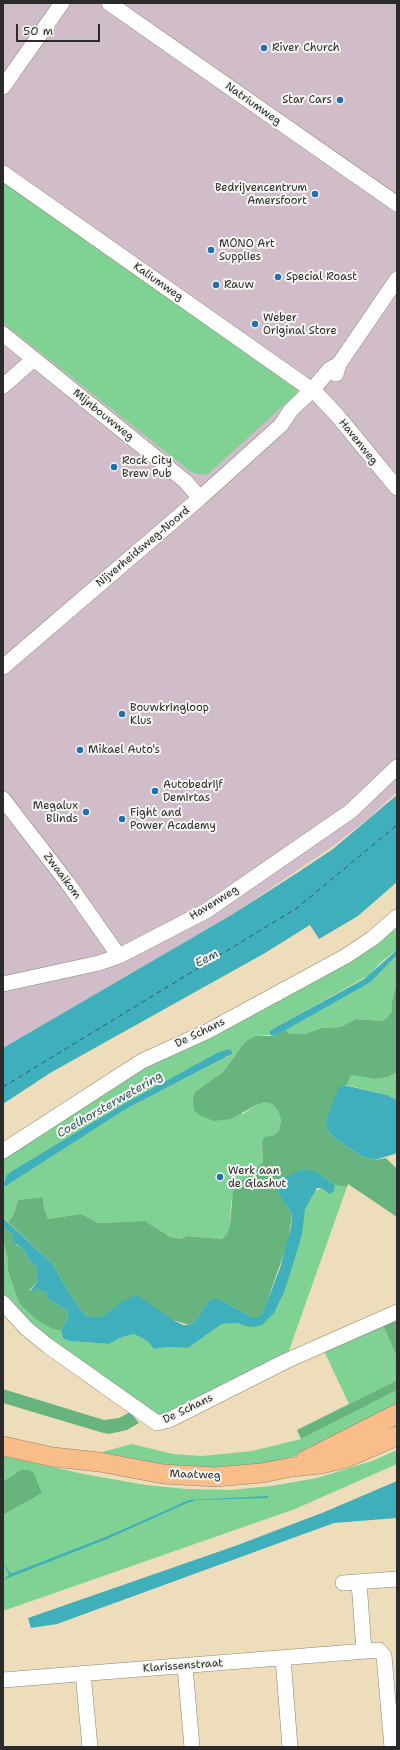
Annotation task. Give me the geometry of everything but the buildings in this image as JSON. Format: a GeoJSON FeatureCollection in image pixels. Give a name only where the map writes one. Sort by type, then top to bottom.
{"type":"FeatureCollection","features":[{"type":"Feature","properties":{"kind":"main road","name":"Maatweg"},"geometry":{"type":"LineString","coordinates":[[292,1467],[397,1414]]}},
{"type":"Feature","properties":{"kind":"main road","name":"Maatweg"},"geometry":{"type":"LineString","coordinates":[[3,1432],[64,1448],[99,1462]]}},
{"type":"Feature","properties":{"kind":"main road","name":"Maatweg"},"geometry":{"type":"LineString","coordinates":[[3,1446],[53,1457],[99,1462],[163,1474],[238,1476],[321,1464],[346,1458],[397,1436]]}},
{"type":"Feature","properties":{"kind":"street"},"geometry":{"type":"LineString","coordinates":[[3,87],[62,3]]}},
{"type":"Feature","properties":{"kind":"street","name":"Natriumweg"},"geometry":{"type":"LineString","coordinates":[[109,3],[397,204]]}},
{"type":"Feature","properties":{"kind":"street","name":"Kaliumweg"},"geometry":{"type":"LineString","coordinates":[[3,173],[316,393]]}},
{"type":"Feature","properties":{"kind":"street","name":"Nijverheidsweg-Noord"},"geometry":{"type":"LineString","coordinates":[[3,667],[200,498],[281,425],[291,410],[316,393],[330,370],[339,364],[397,279]]}},
{"type":"Feature","properties":{"kind":"street","name":"Mijnbouwweg"},"geometry":{"type":"LineString","coordinates":[[3,334],[185,481],[200,498]]}},
{"type":"Feature","properties":{"kind":"street"},"geometry":{"type":"LineString","coordinates":[[3,386],[34,359]]}},
{"type":"Feature","properties":{"kind":"street","name":"Havenweg"},"geometry":{"type":"LineString","coordinates":[[316,393],[397,488]]}},
{"type":"Feature","properties":{"kind":"street","name":"Havenweg"},"geometry":{"type":"LineString","coordinates":[[3,984],[100,963],[119,956],[206,911],[350,811],[397,767]]}},
{"type":"Feature","properties":{"kind":"street","name":"Zwaaikom"},"geometry":{"type":"LineString","coordinates":[[3,799],[67,882],[119,956]]}},
{"type":"Feature","properties":{"kind":"street","name":"De Schans"},"geometry":{"type":"LineString","coordinates":[[3,1151],[142,1061],[208,1030],[346,956],[373,938],[397,918]]}},
{"type":"Feature","properties":{"kind":"street","name":"De Schans"},"geometry":{"type":"LineString","coordinates":[[3,1303],[26,1328],[48,1346],[157,1423],[169,1420],[286,1361],[397,1312]]}},
{"type":"Feature","properties":{"kind":"street"},"geometry":{"type":"LineString","coordinates":[[343,1583],[397,1579]]}},
{"type":"Feature","properties":{"kind":"street"},"geometry":{"type":"LineString","coordinates":[[358,1582],[364,1651]]}},
{"type":"Feature","properties":{"kind":"street","name":"Klarissenstraat"},"geometry":{"type":"LineString","coordinates":[[3,1680],[379,1650],[384,1656],[392,1747]]}},
{"type":"Feature","properties":{"kind":"street"},"geometry":{"type":"LineString","coordinates":[[283,1658],[290,1747]]}},
{"type":"Feature","properties":{"kind":"street"},"geometry":{"type":"LineString","coordinates":[[185,1666],[192,1747]]}},
{"type":"Feature","properties":{"kind":"street"},"geometry":{"type":"LineString","coordinates":[[83,1673],[90,1747]]}},
{"type":"Feature","properties":{"kind":"shaded area"},"geometry":{"type":"Polygon","coordinates":[[[3,3],[397,3],[397,792],[369,818],[336,844],[233,914],[3,1048],[3,3]]]}},
{"type":"Feature","properties":{"kind":"green space"},"geometry":{"type":"Polygon","coordinates":[[[3,178],[298,389],[295,395],[208,474],[201,475],[191,472],[3,323],[3,178]]]}},
{"type":"Feature","properties":{"kind":"green space"},"geometry":{"type":"Polygon","coordinates":[[[397,921],[397,950],[381,962],[369,975],[278,1026],[270,1031],[270,1035],[256,1036],[242,1046],[223,1072],[196,1091],[243,1114],[256,1105],[265,1102],[272,1104],[278,1110],[281,1120],[279,1131],[262,1143],[263,1162],[247,1177],[237,1183],[231,1202],[230,1225],[227,1234],[220,1239],[188,1236],[180,1239],[170,1237],[145,1221],[98,1223],[81,1214],[48,1219],[44,1208],[43,1197],[18,1200],[14,1214],[8,1222],[3,1218],[3,1185],[6,1186],[126,1109],[229,1056],[231,1050],[225,1050],[4,1180],[3,1182],[3,1154],[113,1083],[397,921]]]}},
{"type":"Feature","properties":{"kind":"green space"},"geometry":{"type":"Polygon","coordinates":[[[397,955],[397,980],[392,1002],[392,1011],[387,1018],[382,1021],[356,1019],[341,1027],[322,1028],[304,1034],[290,1034],[285,1030],[371,982],[397,955]]]}},
{"type":"Feature","properties":{"kind":"green space"},"geometry":{"type":"Polygon","coordinates":[[[397,980],[397,1072],[388,1077],[374,1079],[351,1075],[347,1085],[344,1085],[328,1131],[337,1140],[361,1156],[374,1160],[386,1158],[397,1169],[397,1217],[348,1184],[347,1187],[335,1185],[315,1171],[286,1205],[292,1215],[288,1242],[264,1310],[260,1316],[254,1318],[221,1300],[209,1301],[195,1321],[189,1325],[173,1320],[113,1309],[101,1317],[91,1317],[85,1315],[71,1296],[52,1263],[8,1222],[14,1214],[18,1200],[43,1197],[44,1208],[48,1219],[81,1214],[98,1223],[145,1221],[170,1237],[180,1239],[188,1236],[221,1239],[227,1234],[230,1225],[233,1190],[237,1183],[247,1177],[263,1162],[262,1143],[264,1137],[272,1136],[279,1131],[281,1120],[278,1110],[272,1104],[265,1102],[256,1105],[231,1119],[214,1121],[201,1116],[194,1110],[193,1097],[196,1091],[223,1072],[242,1046],[248,1040],[256,1036],[275,1036],[285,1030],[290,1034],[304,1034],[322,1028],[341,1027],[356,1019],[382,1021],[387,1018],[392,1011],[392,1002],[397,980]]]}},
{"type":"Feature","properties":{"kind":"green space"},"geometry":{"type":"Polygon","coordinates":[[[397,1072],[397,1100],[387,1095],[347,1085],[351,1075],[374,1079],[388,1077],[397,1072]]]}},
{"type":"Feature","properties":{"kind":"green space"},"geometry":{"type":"Polygon","coordinates":[[[335,1185],[347,1187],[287,1356],[162,1417],[49,1344],[10,1306],[3,1295],[3,1240],[7,1255],[8,1271],[19,1303],[53,1329],[61,1331],[63,1338],[69,1341],[109,1344],[122,1337],[134,1334],[147,1341],[154,1349],[169,1347],[188,1348],[222,1324],[237,1323],[245,1326],[290,1269],[295,1258],[305,1209],[314,1192],[321,1188],[325,1191],[334,1191],[335,1185]]]}},
{"type":"Feature","properties":{"kind":"green space"},"geometry":{"type":"Polygon","coordinates":[[[3,1227],[14,1236],[16,1245],[22,1248],[30,1261],[38,1268],[36,1274],[37,1282],[29,1291],[38,1289],[46,1292],[48,1299],[66,1310],[68,1314],[67,1319],[61,1331],[53,1329],[37,1320],[19,1303],[8,1271],[7,1255],[3,1240],[3,1227]]]}},
{"type":"Feature","properties":{"kind":"green space"},"geometry":{"type":"Polygon","coordinates":[[[397,1316],[397,1357],[382,1323],[397,1316]]]}},
{"type":"Feature","properties":{"kind":"green space"},"geometry":{"type":"Polygon","coordinates":[[[382,1323],[397,1357],[397,1380],[349,1404],[323,1349],[382,1323]]]}},
{"type":"Feature","properties":{"kind":"green space"},"geometry":{"type":"Polygon","coordinates":[[[397,1380],[397,1390],[301,1439],[297,1430],[397,1380]]]}},
{"type":"Feature","properties":{"kind":"green space"},"geometry":{"type":"Polygon","coordinates":[[[3,1389],[104,1420],[119,1418],[130,1412],[139,1423],[127,1430],[109,1434],[100,1432],[3,1403],[3,1389]]]}},
{"type":"Feature","properties":{"kind":"green space"},"geometry":{"type":"Polygon","coordinates":[[[397,1390],[397,1409],[310,1452],[261,1465],[214,1470],[129,1463],[102,1452],[132,1444],[173,1454],[202,1456],[252,1451],[301,1439],[397,1390]]]}},
{"type":"Feature","properties":{"kind":"green space"},"geometry":{"type":"Polygon","coordinates":[[[397,1450],[397,1464],[295,1509],[3,1611],[3,1515],[42,1493],[34,1473],[15,1473],[3,1481],[3,1456],[84,1474],[146,1485],[186,1489],[230,1490],[271,1486],[317,1478],[372,1461],[397,1450]]]}},
{"type":"Feature","properties":{"kind":"green space"},"geometry":{"type":"Polygon","coordinates":[[[21,1470],[28,1470],[34,1473],[42,1493],[3,1515],[3,1481],[21,1470]]]}},
{"type":"Feature","properties":{"kind":"water","name":"Eem"},"geometry":{"type":"Polygon","coordinates":[[[397,795],[397,882],[358,916],[319,939],[310,925],[265,953],[50,1073],[3,1104],[3,1048],[233,914],[297,873],[333,849],[397,795]]]}},
{"type":"Feature","properties":{"kind":"water"},"geometry":{"type":"Polygon","coordinates":[[[397,950],[397,955],[371,982],[275,1036],[270,1035],[270,1031],[278,1026],[364,979],[397,950]]]}},
{"type":"Feature","properties":{"kind":"water"},"geometry":{"type":"Polygon","coordinates":[[[229,1049],[232,1051],[232,1054],[126,1109],[6,1186],[3,1185],[7,1175],[14,1170],[122,1105],[219,1052],[229,1049]]]}},
{"type":"Feature","properties":{"kind":"water"},"geometry":{"type":"Polygon","coordinates":[[[344,1085],[387,1095],[397,1100],[397,1151],[395,1154],[374,1160],[361,1156],[337,1140],[328,1131],[326,1121],[328,1114],[339,1088],[344,1085]]]}},
{"type":"Feature","properties":{"kind":"water"},"geometry":{"type":"Polygon","coordinates":[[[302,1170],[315,1171],[335,1185],[334,1191],[330,1194],[321,1188],[317,1188],[305,1209],[302,1234],[295,1258],[284,1292],[274,1313],[262,1325],[255,1327],[237,1323],[222,1324],[188,1348],[169,1347],[154,1349],[147,1341],[134,1334],[122,1337],[109,1344],[69,1341],[63,1338],[61,1331],[67,1319],[68,1314],[66,1310],[48,1299],[46,1292],[38,1289],[29,1293],[37,1282],[36,1274],[38,1268],[30,1261],[22,1248],[14,1243],[14,1236],[3,1227],[3,1218],[52,1263],[71,1296],[85,1315],[91,1317],[101,1317],[125,1300],[137,1295],[173,1320],[183,1325],[189,1325],[195,1321],[209,1301],[214,1299],[221,1300],[254,1318],[260,1316],[264,1310],[280,1268],[291,1227],[292,1215],[277,1190],[279,1185],[286,1177],[302,1170]]]}},
{"type":"Feature","properties":{"kind":"water"},"geometry":{"type":"Polygon","coordinates":[[[397,1481],[397,1518],[334,1523],[57,1624],[31,1628],[28,1618],[235,1546],[322,1513],[397,1481]]]}},
{"type":"Feature","properties":{"kind":"water"},"geometry":{"type":"Polygon","coordinates":[[[268,1496],[268,1498],[197,1500],[187,1503],[107,1539],[3,1580],[9,1575],[3,1562],[10,1573],[13,1573],[108,1536],[189,1500],[268,1496]]]}},
{"type":"Feature","properties":{"kind":"ferry route"},"geometry":{"type":"LineString","coordinates":[[3,1087],[297,908],[397,825]]}},
{"type":"Feature","properties":{"kind":"place","name":"River Church"},"geometry":{"type":"Point","coordinates":[264,48]}},
{"type":"Feature","properties":{"kind":"place","name":"Star Cars"},"geometry":{"type":"Point","coordinates":[340,100]}},
{"type":"Feature","properties":{"kind":"place","name":"Bedrijvencentrum Amersfoort"},"geometry":{"type":"Point","coordinates":[315,194]}},
{"type":"Feature","properties":{"kind":"place","name":"MONO Art Supplies"},"geometry":{"type":"Point","coordinates":[211,250]}},
{"type":"Feature","properties":{"kind":"place","name":"Special Roast"},"geometry":{"type":"Point","coordinates":[278,277]}},
{"type":"Feature","properties":{"kind":"place","name":"Rauw"},"geometry":{"type":"Point","coordinates":[216,285]}},
{"type":"Feature","properties":{"kind":"place","name":"Weber Original Store"},"geometry":{"type":"Point","coordinates":[255,324]}},
{"type":"Feature","properties":{"kind":"place","name":"Rock City Brew Pub"},"geometry":{"type":"Point","coordinates":[114,467]}},
{"type":"Feature","properties":{"kind":"place","name":"Bouwkringloop Klus"},"geometry":{"type":"Point","coordinates":[122,714]}},
{"type":"Feature","properties":{"kind":"place","name":"Mikael Auto's"},"geometry":{"type":"Point","coordinates":[80,750]}},
{"type":"Feature","properties":{"kind":"place","name":"Autobedrijf Demirtas"},"geometry":{"type":"Point","coordinates":[155,791]}},
{"type":"Feature","properties":{"kind":"place","name":"Megalux Blinds"},"geometry":{"type":"Point","coordinates":[86,812]}},
{"type":"Feature","properties":{"kind":"place","name":"Fight and Power Academy"},"geometry":{"type":"Point","coordinates":[122,819]}},
{"type":"Feature","properties":{"kind":"place","name":"Werk aan de Glashut"},"geometry":{"type":"Point","coordinates":[220,1177]}},
{"type":"Feature","properties":{"kind":"water label","name":"Coelhorsterwetering"},"geometry":{"type":"Point","coordinates":[110,1105]}}]}
